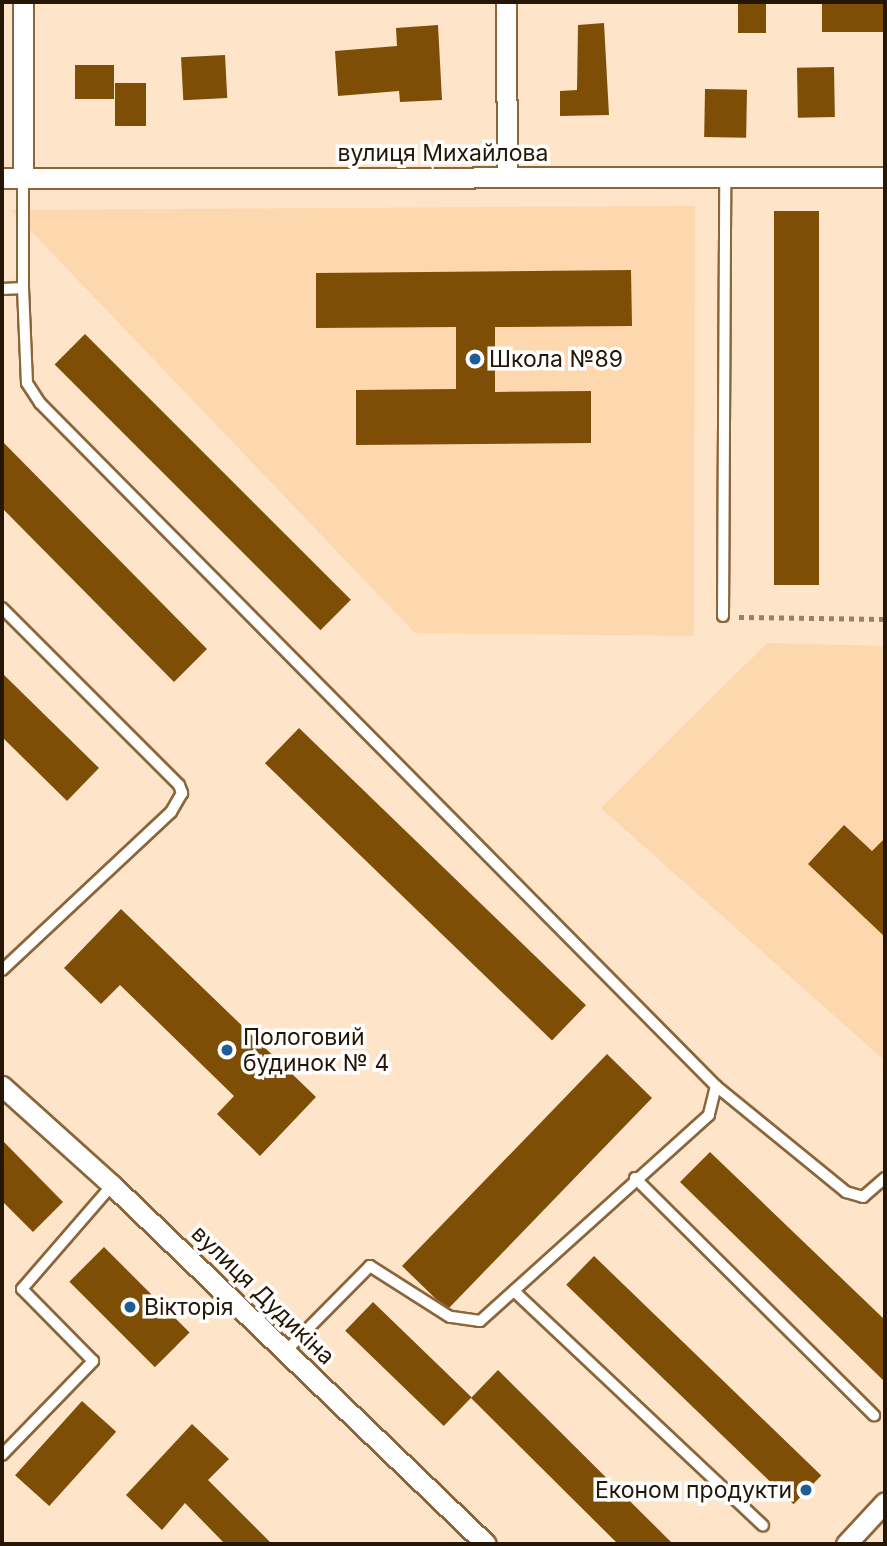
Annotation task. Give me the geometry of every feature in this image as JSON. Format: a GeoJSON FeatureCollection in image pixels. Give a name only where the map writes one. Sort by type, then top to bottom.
{"type":"FeatureCollection","features":[{"type":"Feature","properties":{"kind":"street"},"geometry":{"type":"LineString","coordinates":[[23,2],[23,178]]}},
{"type":"Feature","properties":{"kind":"street"},"geometry":{"type":"LineString","coordinates":[[506,2],[507,177]]}},
{"type":"Feature","properties":{"kind":"street","name":"вулиця Михайлова"},"geometry":{"type":"LineString","coordinates":[[2,178],[885,177]]}},
{"type":"Feature","properties":{"kind":"street","name":"вулиця Дудикіна"},"geometry":{"type":"LineString","coordinates":[[2,1086],[112,1185],[486,1544]]}},
{"type":"Feature","properties":{"kind":"street"},"geometry":{"type":"LineString","coordinates":[[846,1544],[885,1502]]}},
{"type":"Feature","properties":{"kind":"lane"},"geometry":{"type":"LineString","coordinates":[[723,616],[725,177]]}},
{"type":"Feature","properties":{"kind":"lane"},"geometry":{"type":"LineString","coordinates":[[23,178],[23,288],[27,383],[40,403],[716,1086],[846,1192],[863,1197],[885,1178]]}},
{"type":"Feature","properties":{"kind":"lane"},"geometry":{"type":"LineString","coordinates":[[2,289],[23,288]]}},
{"type":"Feature","properties":{"kind":"lane"},"geometry":{"type":"LineString","coordinates":[[2,608],[179,785],[181,793],[171,812],[2,970]]}},
{"type":"Feature","properties":{"kind":"lane"},"geometry":{"type":"LineString","coordinates":[[286,1351],[370,1266],[461,1321],[480,1321],[635,1178],[709,1115],[716,1086]]}},
{"type":"Feature","properties":{"kind":"lane"},"geometry":{"type":"LineString","coordinates":[[635,1178],[874,1415]]}},
{"type":"Feature","properties":{"kind":"lane"},"geometry":{"type":"LineString","coordinates":[[2,1455],[93,1361],[22,1289],[112,1185]]}},
{"type":"Feature","properties":{"kind":"lane"},"geometry":{"type":"LineString","coordinates":[[514,1291],[763,1526]]}},
{"type":"Feature","properties":{"kind":"path"},"geometry":{"type":"LineString","coordinates":[[723,616],[885,619]]}},
{"type":"Feature","properties":{"kind":"shaded area"},"geometry":{"type":"Polygon","coordinates":[[[695,206],[694,636],[415,633],[11,210],[695,206]]]}},
{"type":"Feature","properties":{"kind":"shaded area"},"geometry":{"type":"Polygon","coordinates":[[[767,643],[885,646],[885,1061],[601,808],[767,643]]]}},
{"type":"Feature","properties":{"kind":"building"},"geometry":{"type":"Polygon","coordinates":[[[738,2],[766,2],[766,33],[738,33],[738,2]]]}},
{"type":"Feature","properties":{"kind":"building"},"geometry":{"type":"Polygon","coordinates":[[[822,3],[885,3],[885,32],[822,32],[822,3]]]}},
{"type":"Feature","properties":{"kind":"building"},"geometry":{"type":"Polygon","coordinates":[[[604,23],[609,115],[560,116],[560,91],[577,90],[578,25],[604,23]]]}},
{"type":"Feature","properties":{"kind":"building"},"geometry":{"type":"Polygon","coordinates":[[[438,25],[442,100],[400,102],[399,91],[338,96],[335,51],[397,46],[396,28],[438,25]]]}},
{"type":"Feature","properties":{"kind":"building"},"geometry":{"type":"Polygon","coordinates":[[[225,55],[227,98],[183,100],[181,57],[225,55]]]}},
{"type":"Feature","properties":{"kind":"building"},"geometry":{"type":"Polygon","coordinates":[[[75,65],[114,65],[114,99],[75,99],[75,65]]]}},
{"type":"Feature","properties":{"kind":"building"},"geometry":{"type":"Polygon","coordinates":[[[834,67],[835,117],[798,118],[797,68],[834,67]]]}},
{"type":"Feature","properties":{"kind":"building"},"geometry":{"type":"Polygon","coordinates":[[[115,83],[146,83],[146,126],[115,126],[115,83]]]}},
{"type":"Feature","properties":{"kind":"building"},"geometry":{"type":"Polygon","coordinates":[[[705,89],[747,90],[746,138],[704,137],[705,89]]]}},
{"type":"Feature","properties":{"kind":"building"},"geometry":{"type":"Polygon","coordinates":[[[774,211],[819,211],[819,585],[774,585],[774,211]]]}},
{"type":"Feature","properties":{"kind":"building","name":"Школа №89"},"geometry":{"type":"Polygon","coordinates":[[[631,270],[632,326],[495,327],[495,392],[591,391],[591,443],[356,445],[356,390],[456,389],[456,327],[316,328],[316,273],[631,270]]]}},
{"type":"Feature","properties":{"kind":"building"},"geometry":{"type":"Polygon","coordinates":[[[85,334],[351,600],[320,630],[55,364],[85,334]]]}},
{"type":"Feature","properties":{"kind":"building"},"geometry":{"type":"Polygon","coordinates":[[[2,441],[207,649],[174,682],[2,508],[2,441]]]}},
{"type":"Feature","properties":{"kind":"building"},"geometry":{"type":"Polygon","coordinates":[[[2,673],[99,768],[67,801],[2,737],[2,673]]]}},
{"type":"Feature","properties":{"kind":"building"},"geometry":{"type":"Polygon","coordinates":[[[299,728],[586,1005],[552,1040],[265,763],[299,728]]]}},
{"type":"Feature","properties":{"kind":"building"},"geometry":{"type":"Polygon","coordinates":[[[844,825],[872,851],[885,838],[885,937],[808,864],[844,825]]]}},
{"type":"Feature","properties":{"kind":"building","name":"Пологовий будинок № 4"},"geometry":{"type":"Polygon","coordinates":[[[121,909],[316,1097],[260,1156],[217,1114],[234,1096],[120,985],[101,1004],[64,968],[121,909]]]}},
{"type":"Feature","properties":{"kind":"building"},"geometry":{"type":"Polygon","coordinates":[[[607,1054],[652,1098],[449,1308],[402,1266],[607,1054]]]}},
{"type":"Feature","properties":{"kind":"building"},"geometry":{"type":"Polygon","coordinates":[[[2,1140],[63,1202],[33,1232],[2,1201],[2,1140]]]}},
{"type":"Feature","properties":{"kind":"building"},"geometry":{"type":"Polygon","coordinates":[[[710,1152],[885,1320],[885,1382],[680,1182],[710,1152]]]}},
{"type":"Feature","properties":{"kind":"building","name":"Вікторія"},"geometry":{"type":"Polygon","coordinates":[[[104,1247],[190,1333],[155,1367],[69,1282],[104,1247]]]}},
{"type":"Feature","properties":{"kind":"building"},"geometry":{"type":"Polygon","coordinates":[[[594,1256],[821,1476],[794,1504],[566,1285],[594,1256]]]}},
{"type":"Feature","properties":{"kind":"building"},"geometry":{"type":"Polygon","coordinates":[[[373,1302],[472,1397],[444,1426],[345,1331],[373,1302]]]}},
{"type":"Feature","properties":{"kind":"building"},"geometry":{"type":"Polygon","coordinates":[[[498,1370],[673,1544],[618,1544],[471,1398],[498,1370]]]}},
{"type":"Feature","properties":{"kind":"building"},"geometry":{"type":"Polygon","coordinates":[[[82,1401],[116,1432],[49,1506],[15,1475],[82,1401]]]}},
{"type":"Feature","properties":{"kind":"building"},"geometry":{"type":"Polygon","coordinates":[[[192,1424],[229,1459],[208,1480],[272,1544],[225,1544],[185,1503],[162,1530],[126,1495],[192,1424]]]}},
{"type":"Feature","properties":{"kind":"place","name":"Школа №89"},"geometry":{"type":"Point","coordinates":[475,359]}},
{"type":"Feature","properties":{"kind":"place","name":"Пологовий будинок № 4"},"geometry":{"type":"Point","coordinates":[227,1050]}},
{"type":"Feature","properties":{"kind":"place","name":"Вікторія"},"geometry":{"type":"Point","coordinates":[130,1307]}},
{"type":"Feature","properties":{"kind":"place","name":"Економ продукти"},"geometry":{"type":"Point","coordinates":[806,1490]}}]}
